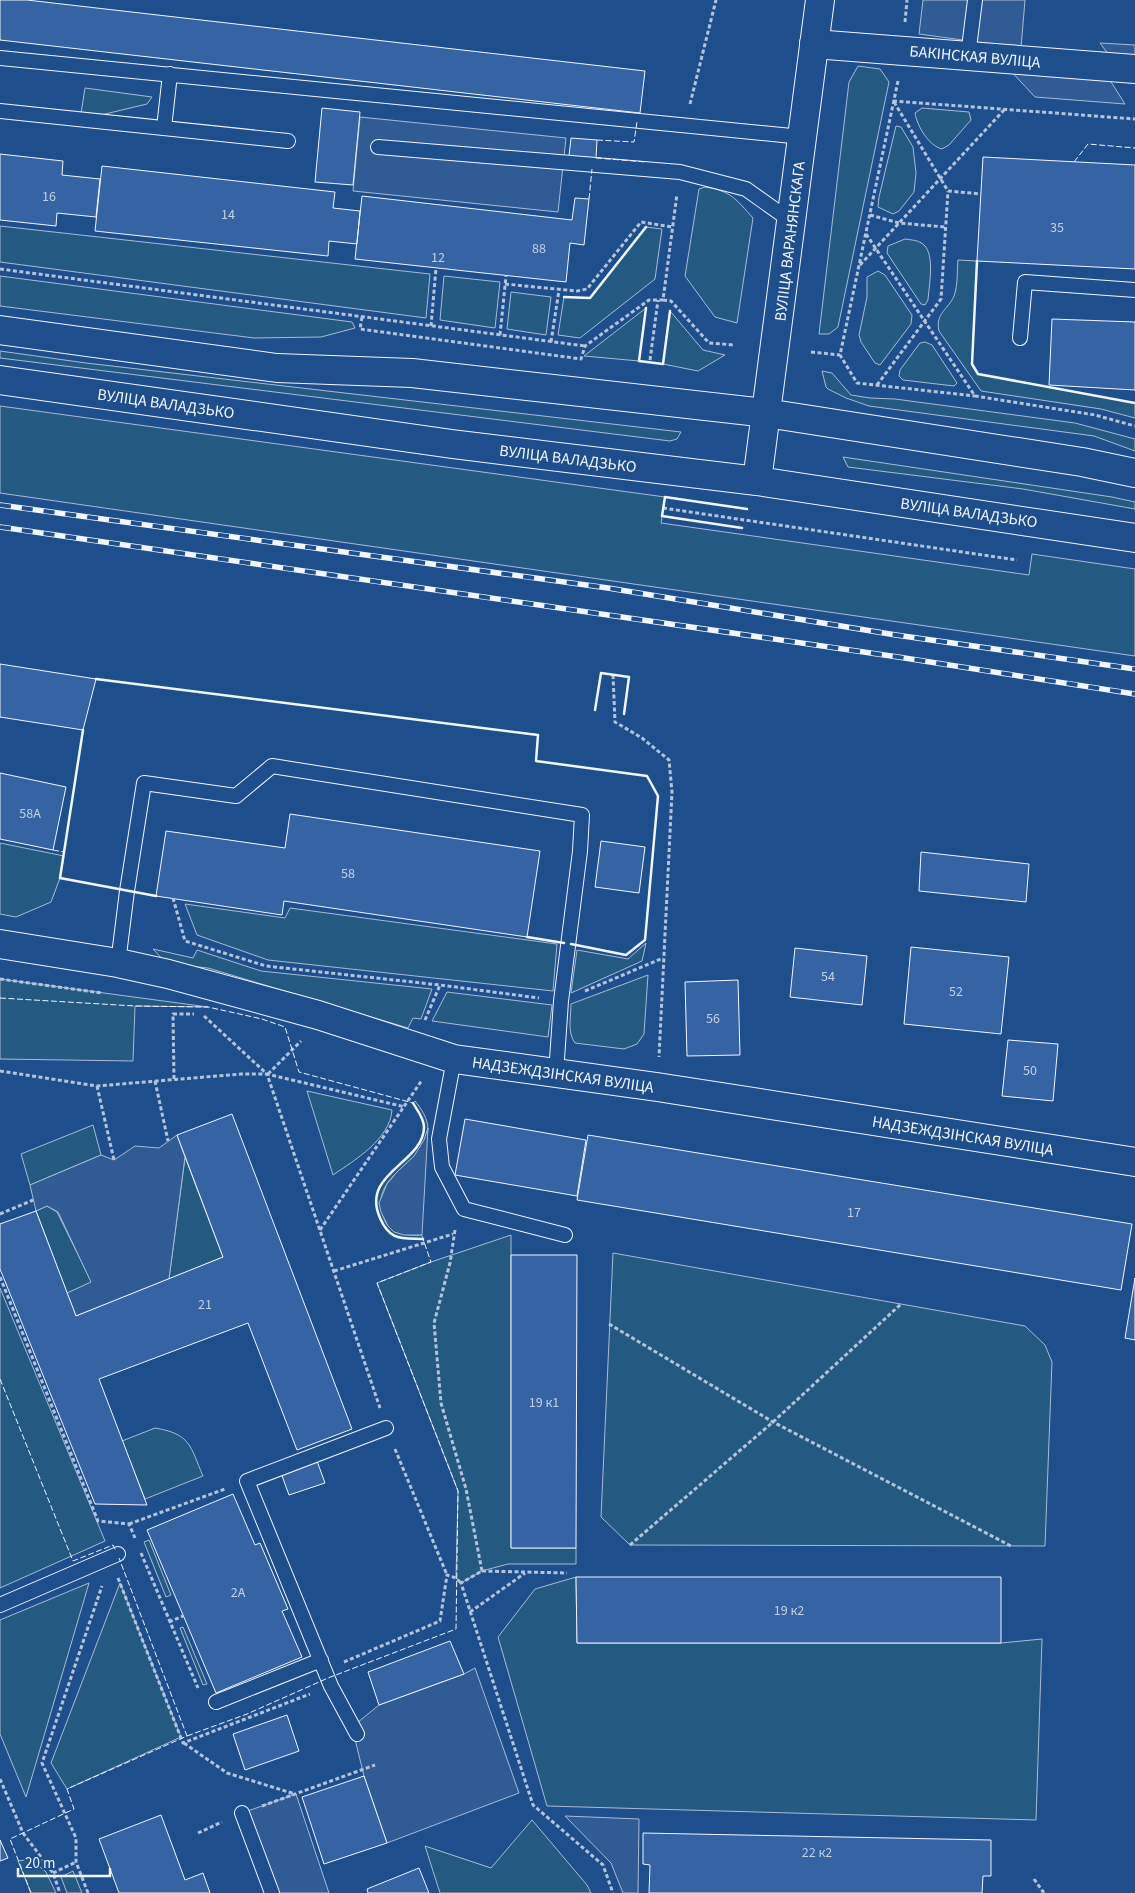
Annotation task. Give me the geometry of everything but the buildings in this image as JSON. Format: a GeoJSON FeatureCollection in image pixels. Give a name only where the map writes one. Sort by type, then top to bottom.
{"type":"FeatureCollection","features":[{"type":"Feature","properties":{"kind":"main road","name":"ВУЛІЦА ВАРАНЯНСКАГА"},"geometry":{"type":"LineString","coordinates":[[757,481],[820,0]]}},
{"type":"Feature","properties":{"kind":"main road","name":"БАКІНСКАЯ ВУЛІЦА"},"geometry":{"type":"LineString","coordinates":[[814,44],[1135,69]]}},
{"type":"Feature","properties":{"kind":"main road"},"geometry":{"type":"LineString","coordinates":[[0,330],[277,368],[412,373],[766,414],[1082,462],[1135,473]]}},
{"type":"Feature","properties":{"kind":"main road","name":"ВУЛІЦА ВАЛАДЗЬКО"},"geometry":{"type":"LineString","coordinates":[[0,380],[452,444],[757,481],[1135,538]]}},
{"type":"Feature","properties":{"kind":"main road","name":"НАДЗЕЖДЗІНСКАЯ ВУЛІЦА"},"geometry":{"type":"LineString","coordinates":[[0,944],[118,963],[168,974],[318,1015],[454,1059],[657,1087],[1135,1162]]}},
{"type":"Feature","properties":{"kind":"lane"},"geometry":{"type":"LineString","coordinates":[[968,56],[975,0]]}},
{"type":"Feature","properties":{"kind":"lane"},"geometry":{"type":"LineString","coordinates":[[0,58],[802,137]]}},
{"type":"Feature","properties":{"kind":"lane"},"geometry":{"type":"LineString","coordinates":[[164,128],[170,74]]}},
{"type":"Feature","properties":{"kind":"lane"},"geometry":{"type":"LineString","coordinates":[[0,111],[288,140]]}},
{"type":"Feature","properties":{"kind":"lane"},"geometry":{"type":"LineString","coordinates":[[378,146],[680,172],[746,189],[791,221]]}},
{"type":"Feature","properties":{"kind":"lane"},"geometry":{"type":"LineString","coordinates":[[1020,338],[1025,282],[1135,290]]}},
{"type":"Feature","properties":{"kind":"lane"},"geometry":{"type":"LineString","coordinates":[[118,963],[144,784],[236,796],[272,766],[582,815],[580,851],[561,1001],[556,1074]]}},
{"type":"Feature","properties":{"kind":"lane"},"geometry":{"type":"LineString","coordinates":[[454,1059],[439,1139],[442,1167],[464,1209],[565,1235]]}},
{"type":"Feature","properties":{"kind":"lane"},"geometry":{"type":"LineString","coordinates":[[357,1734],[331,1686],[247,1481],[386,1428]]}},
{"type":"Feature","properties":{"kind":"lane"},"geometry":{"type":"LineString","coordinates":[[0,1605],[115,1558]]}},
{"type":"Feature","properties":{"kind":"lane"},"geometry":{"type":"LineString","coordinates":[[216,1702],[323,1665]]}},
{"type":"Feature","properties":{"kind":"lane"},"geometry":{"type":"LineString","coordinates":[[242,1813],[272,1893]]}},
{"type":"Feature","properties":{"kind":"path"},"geometry":{"type":"LineString","coordinates":[[685,124],[716,0]]}},
{"type":"Feature","properties":{"kind":"path"},"geometry":{"type":"LineString","coordinates":[[900,74],[840,355],[857,383],[975,396],[1095,415],[1135,426]]}},
{"type":"Feature","properties":{"kind":"path"},"geometry":{"type":"LineString","coordinates":[[893,101],[1135,119]]}},
{"type":"Feature","properties":{"kind":"path"},"geometry":{"type":"LineString","coordinates":[[878,385],[941,299],[948,191],[893,101]]}},
{"type":"Feature","properties":{"kind":"path"},"geometry":{"type":"LineString","coordinates":[[859,267],[1004,110]]}},
{"type":"Feature","properties":{"kind":"path"},"geometry":{"type":"LineString","coordinates":[[663,300],[680,172]]}},
{"type":"Feature","properties":{"kind":"path"},"geometry":{"type":"LineString","coordinates":[[948,191],[981,194]]}},
{"type":"Feature","properties":{"kind":"path"},"geometry":{"type":"LineString","coordinates":[[870,215],[899,223],[945,227]]}},
{"type":"Feature","properties":{"kind":"path"},"geometry":{"type":"LineString","coordinates":[[505,284],[576,291],[587,289],[641,222],[672,227]]}},
{"type":"Feature","properties":{"kind":"path"},"geometry":{"type":"LineString","coordinates":[[866,234],[975,396]]}},
{"type":"Feature","properties":{"kind":"path"},"geometry":{"type":"LineString","coordinates":[[430,326],[436,268]]}},
{"type":"Feature","properties":{"kind":"path"},"geometry":{"type":"LineString","coordinates":[[0,269],[585,346]]}},
{"type":"Feature","properties":{"kind":"path"},"geometry":{"type":"LineString","coordinates":[[500,336],[506,276]]}},
{"type":"Feature","properties":{"kind":"path"},"geometry":{"type":"LineString","coordinates":[[551,342],[560,290]]}},
{"type":"Feature","properties":{"kind":"path"},"geometry":{"type":"LineString","coordinates":[[362,317],[360,329],[581,359],[585,346],[649,300],[663,300],[671,301],[709,343],[734,345]]}},
{"type":"Feature","properties":{"kind":"path"},"geometry":{"type":"LineString","coordinates":[[650,360],[658,300]]}},
{"type":"Feature","properties":{"kind":"path"},"geometry":{"type":"LineString","coordinates":[[811,352],[840,355]]}},
{"type":"Feature","properties":{"kind":"path"},"geometry":{"type":"LineString","coordinates":[[663,508],[1017,560]]}},
{"type":"Feature","properties":{"kind":"path"},"geometry":{"type":"LineString","coordinates":[[613,675],[615,722],[642,738],[669,760],[672,792],[657,1087]]}},
{"type":"Feature","properties":{"kind":"path"},"geometry":{"type":"LineString","coordinates":[[173,898],[185,941],[266,966],[440,985],[561,1001],[663,958]]}},
{"type":"Feature","properties":{"kind":"path"},"geometry":{"type":"LineString","coordinates":[[174,1080],[173,1014],[202,1014],[267,1074],[386,1428],[447,1575],[440,1621],[323,1665]]}},
{"type":"Feature","properties":{"kind":"path"},"geometry":{"type":"LineString","coordinates":[[267,1074],[298,1044]]}},
{"type":"Feature","properties":{"kind":"path"},"geometry":{"type":"LineString","coordinates":[[0,1071],[97,1086],[242,1074],[267,1074],[405,1107]]}},
{"type":"Feature","properties":{"kind":"path"},"geometry":{"type":"LineString","coordinates":[[320,1230],[424,1078]]}},
{"type":"Feature","properties":{"kind":"path"},"geometry":{"type":"LineString","coordinates":[[155,1081],[168,1141]]}},
{"type":"Feature","properties":{"kind":"path"},"geometry":{"type":"LineString","coordinates":[[97,1086],[114,1160]]}},
{"type":"Feature","properties":{"kind":"path"},"geometry":{"type":"LineString","coordinates":[[0,1214],[33,1200]]}},
{"type":"Feature","properties":{"kind":"path"},"geometry":{"type":"LineString","coordinates":[[464,1209],[453,1234],[450,1263],[434,1324],[441,1403],[466,1489],[482,1571]]}},
{"type":"Feature","properties":{"kind":"path"},"geometry":{"type":"LineString","coordinates":[[334,1271],[453,1234]]}},
{"type":"Feature","properties":{"kind":"path"},"geometry":{"type":"LineString","coordinates":[[0,1277],[98,1521],[129,1524],[247,1481]]}},
{"type":"Feature","properties":{"kind":"path"},"geometry":{"type":"LineString","coordinates":[[630,1544],[773,1422],[901,1304]]}},
{"type":"Feature","properties":{"kind":"path"},"geometry":{"type":"LineString","coordinates":[[610,1324],[773,1422],[1011,1546]]}},
{"type":"Feature","properties":{"kind":"path"},"geometry":{"type":"LineString","coordinates":[[129,1524],[136,1540]]}},
{"type":"Feature","properties":{"kind":"path"},"geometry":{"type":"LineString","coordinates":[[139,1548],[198,1689]]}},
{"type":"Feature","properties":{"kind":"path"},"geometry":{"type":"LineString","coordinates":[[115,1558],[183,1743],[227,1774],[296,1794],[375,1765]]}},
{"type":"Feature","properties":{"kind":"path"},"geometry":{"type":"LineString","coordinates":[[88,1893],[76,1862],[76,1838],[42,1762],[106,1572],[115,1558]]}},
{"type":"Feature","properties":{"kind":"path"},"geometry":{"type":"LineString","coordinates":[[460,1584],[482,1571],[567,1573]]}},
{"type":"Feature","properties":{"kind":"path"},"geometry":{"type":"LineString","coordinates":[[470,1612],[526,1572]]}},
{"type":"Feature","properties":{"kind":"path"},"geometry":{"type":"LineString","coordinates":[[447,1575],[456,1578],[460,1584],[534,1805],[603,1865],[613,1893]]}},
{"type":"Feature","properties":{"kind":"path"},"geometry":{"type":"LineString","coordinates":[[169,1622],[184,1616]]}},
{"type":"Feature","properties":{"kind":"path"},"geometry":{"type":"LineString","coordinates":[[183,1743],[331,1686]]}},
{"type":"Feature","properties":{"kind":"path"},"geometry":{"type":"LineString","coordinates":[[0,1778],[23,1833],[53,1873],[60,1893]]}},
{"type":"Feature","properties":{"kind":"path"},"geometry":{"type":"LineString","coordinates":[[53,1873],[76,1862]]}},
{"type":"Feature","properties":{"kind":"path"},"geometry":{"type":"LineString","coordinates":[[1034,1879],[1044,1893]]}},
{"type":"Feature","properties":{"kind":"shaded area"},"geometry":{"type":"Polygon","coordinates":[[[923,0],[1025,0],[1021,48],[919,34],[923,0]]]}},
{"type":"Feature","properties":{"kind":"shaded area"},"geometry":{"type":"Polygon","coordinates":[[[1100,43],[1135,45],[1135,70],[1119,69],[1100,43]]]}},
{"type":"Feature","properties":{"kind":"shaded area"},"geometry":{"type":"Polygon","coordinates":[[[858,66],[880,69],[889,82],[838,327],[829,334],[819,334],[849,82],[858,66]]]}},
{"type":"Feature","properties":{"kind":"shaded area"},"geometry":{"type":"Polygon","coordinates":[[[1008,68],[1108,77],[1125,104],[1035,97],[1008,68]]]}},
{"type":"Feature","properties":{"kind":"shaded area"},"geometry":{"type":"Polygon","coordinates":[[[85,88],[152,97],[147,104],[80,120],[85,88]]]}},
{"type":"Feature","properties":{"kind":"shaded area"},"geometry":{"type":"Polygon","coordinates":[[[922,108],[969,112],[971,120],[949,145],[942,149],[928,140],[918,124],[915,113],[922,108]]]}},
{"type":"Feature","properties":{"kind":"shaded area"},"geometry":{"type":"Polygon","coordinates":[[[360,117],[566,138],[558,212],[353,191],[360,117]]]}},
{"type":"Feature","properties":{"kind":"shaded area"},"geometry":{"type":"Polygon","coordinates":[[[896,126],[901,127],[913,147],[916,173],[914,192],[899,211],[893,214],[878,207],[896,126]]]}},
{"type":"Feature","properties":{"kind":"shaded area"},"geometry":{"type":"Polygon","coordinates":[[[705,187],[721,191],[732,197],[753,218],[737,323],[715,317],[685,276],[699,189],[705,187]]]}},
{"type":"Feature","properties":{"kind":"shaded area"},"geometry":{"type":"Polygon","coordinates":[[[0,226],[430,274],[426,318],[0,262],[0,226]]]}},
{"type":"Feature","properties":{"kind":"shaded area"},"geometry":{"type":"Polygon","coordinates":[[[646,227],[662,229],[655,279],[580,338],[558,335],[564,297],[590,298],[646,227]]]}},
{"type":"Feature","properties":{"kind":"shaded area"},"geometry":{"type":"Polygon","coordinates":[[[905,239],[922,243],[929,256],[930,279],[928,300],[925,305],[921,304],[887,253],[888,246],[905,239]]]}},
{"type":"Feature","properties":{"kind":"shaded area"},"geometry":{"type":"Polygon","coordinates":[[[958,260],[977,261],[972,364],[978,374],[1135,403],[1135,418],[1101,409],[981,391],[939,331],[940,316],[954,296],[957,283],[958,260]]]}},
{"type":"Feature","properties":{"kind":"shaded area"},"geometry":{"type":"Polygon","coordinates":[[[878,271],[885,275],[912,315],[911,324],[880,365],[875,363],[861,342],[859,335],[867,297],[867,277],[878,271]]]}},
{"type":"Feature","properties":{"kind":"shaded area"},"geometry":{"type":"Polygon","coordinates":[[[0,276],[352,322],[355,328],[321,337],[254,338],[0,306],[0,276]]]}},
{"type":"Feature","properties":{"kind":"shaded area"},"geometry":{"type":"Polygon","coordinates":[[[444,276],[500,282],[495,328],[440,320],[444,276]]]}},
{"type":"Feature","properties":{"kind":"shaded area"},"geometry":{"type":"Polygon","coordinates":[[[511,292],[551,297],[546,335],[507,329],[511,292]]]}},
{"type":"Feature","properties":{"kind":"shaded area"},"geometry":{"type":"Polygon","coordinates":[[[646,308],[639,361],[584,356],[646,308]]]}},
{"type":"Feature","properties":{"kind":"shaded area"},"geometry":{"type":"Polygon","coordinates":[[[670,311],[703,350],[725,355],[698,371],[663,364],[670,311]]]}},
{"type":"Feature","properties":{"kind":"shaded area"},"geometry":{"type":"Polygon","coordinates":[[[925,342],[932,345],[957,383],[954,386],[903,380],[899,376],[900,370],[920,343],[925,342]]]}},
{"type":"Feature","properties":{"kind":"shaded area"},"geometry":{"type":"Polygon","coordinates":[[[0,351],[86,363],[681,432],[677,439],[670,441],[0,358],[0,351]]]}},
{"type":"Feature","properties":{"kind":"shaded area"},"geometry":{"type":"Polygon","coordinates":[[[822,371],[832,373],[851,395],[1075,423],[1135,439],[1135,451],[1094,436],[869,406],[828,389],[822,371]]]}},
{"type":"Feature","properties":{"kind":"shaded area"},"geometry":{"type":"Polygon","coordinates":[[[0,406],[665,497],[661,523],[1029,575],[1032,554],[1135,569],[1135,656],[0,493],[0,406]]]}},
{"type":"Feature","properties":{"kind":"shaded area"},"geometry":{"type":"Polygon","coordinates":[[[843,457],[1112,497],[1135,502],[1135,509],[1023,489],[848,467],[843,457]]]}},
{"type":"Feature","properties":{"kind":"shaded area"},"geometry":{"type":"Polygon","coordinates":[[[0,843],[64,856],[60,878],[51,902],[16,917],[0,914],[0,843]]]}},
{"type":"Feature","properties":{"kind":"shaded area"},"geometry":{"type":"Polygon","coordinates":[[[185,904],[285,918],[290,908],[557,944],[553,991],[268,960],[197,935],[185,904]]]}},
{"type":"Feature","properties":{"kind":"shaded area"},"geometry":{"type":"Polygon","coordinates":[[[646,943],[642,961],[571,993],[577,950],[628,959],[646,943]]]}},
{"type":"Feature","properties":{"kind":"shaded area"},"geometry":{"type":"Polygon","coordinates":[[[153,949],[193,958],[197,950],[261,971],[432,989],[421,1019],[413,1018],[408,1028],[208,968],[167,964],[153,949]]]}},
{"type":"Feature","properties":{"kind":"shaded area"},"geometry":{"type":"Polygon","coordinates":[[[648,975],[644,1034],[637,1044],[624,1049],[575,1043],[570,1029],[571,1004],[648,975]]]}},
{"type":"Feature","properties":{"kind":"shaded area"},"geometry":{"type":"Polygon","coordinates":[[[0,979],[208,1007],[135,1006],[133,1061],[0,1059],[0,979]]]}},
{"type":"Feature","properties":{"kind":"shaded area"},"geometry":{"type":"Polygon","coordinates":[[[447,992],[552,1005],[548,1037],[432,1021],[447,992]]]}},
{"type":"Feature","properties":{"kind":"shaded area"},"geometry":{"type":"Polygon","coordinates":[[[307,1091],[392,1110],[390,1121],[370,1148],[333,1175],[307,1091]]]}},
{"type":"Feature","properties":{"kind":"shaded area"},"geometry":{"type":"Polygon","coordinates":[[[415,1101],[427,1121],[428,1129],[425,1141],[389,1181],[383,1192],[381,1205],[388,1226],[401,1234],[422,1235],[423,1239],[397,1237],[388,1231],[380,1218],[376,1203],[378,1190],[385,1179],[414,1150],[421,1139],[424,1124],[413,1103],[415,1101]]]}},
{"type":"Feature","properties":{"kind":"shaded area"},"geometry":{"type":"Polygon","coordinates":[[[93,1125],[101,1155],[30,1185],[21,1154],[93,1125]]]}},
{"type":"Feature","properties":{"kind":"shaded area"},"geometry":{"type":"Polygon","coordinates":[[[428,1128],[422,1235],[404,1235],[394,1232],[388,1226],[379,1203],[387,1184],[414,1156],[424,1140],[428,1128]]]}},
{"type":"Feature","properties":{"kind":"shaded area"},"geometry":{"type":"Polygon","coordinates":[[[177,1135],[185,1157],[169,1279],[76,1316],[67,1293],[91,1282],[58,1212],[47,1206],[36,1211],[30,1185],[101,1155],[114,1160],[135,1146],[159,1148],[177,1135]]]}},
{"type":"Feature","properties":{"kind":"shaded area"},"geometry":{"type":"Polygon","coordinates":[[[185,1157],[223,1257],[169,1279],[185,1157]]]}},
{"type":"Feature","properties":{"kind":"shaded area"},"geometry":{"type":"Polygon","coordinates":[[[47,1206],[57,1212],[92,1283],[67,1293],[36,1211],[47,1206]]]}},
{"type":"Feature","properties":{"kind":"shaded area"},"geometry":{"type":"Polygon","coordinates":[[[511,1235],[511,1548],[576,1548],[576,1564],[508,1564],[482,1571],[461,1583],[456,1578],[458,1491],[377,1283],[431,1262],[511,1235]]]}},
{"type":"Feature","properties":{"kind":"shaded area"},"geometry":{"type":"Polygon","coordinates":[[[613,1253],[1025,1326],[1045,1345],[1052,1362],[1045,1546],[630,1545],[601,1517],[613,1253]]]}},
{"type":"Feature","properties":{"kind":"shaded area"},"geometry":{"type":"Polygon","coordinates":[[[0,1288],[105,1541],[0,1588],[0,1288]]]}},
{"type":"Feature","properties":{"kind":"shaded area"},"geometry":{"type":"Polygon","coordinates":[[[155,1428],[176,1434],[188,1443],[203,1476],[145,1499],[122,1441],[155,1428]]]}},
{"type":"Feature","properties":{"kind":"shaded area"},"geometry":{"type":"Polygon","coordinates":[[[149,1540],[171,1595],[166,1597],[144,1542],[149,1540]]]}},
{"type":"Feature","properties":{"kind":"shaded area"},"geometry":{"type":"Polygon","coordinates":[[[576,1577],[577,1643],[1001,1643],[1042,1639],[1036,1820],[547,1806],[498,1637],[535,1589],[576,1577]]]}},
{"type":"Feature","properties":{"kind":"shaded area"},"geometry":{"type":"Polygon","coordinates":[[[89,1583],[26,1797],[0,1734],[0,1620],[89,1583]]]}},
{"type":"Feature","properties":{"kind":"shaded area"},"geometry":{"type":"Polygon","coordinates":[[[120,1583],[181,1737],[67,1789],[51,1763],[120,1583]]]}},
{"type":"Feature","properties":{"kind":"shaded area"},"geometry":{"type":"Polygon","coordinates":[[[183,1627],[207,1684],[203,1685],[180,1628],[183,1627]]]}},
{"type":"Feature","properties":{"kind":"shaded area"},"geometry":{"type":"Polygon","coordinates":[[[475,1668],[519,1793],[387,1843],[364,1776],[352,1727],[379,1705],[464,1674],[475,1668]]]}},
{"type":"Feature","properties":{"kind":"shaded area"},"geometry":{"type":"Polygon","coordinates":[[[296,1794],[329,1893],[272,1893],[242,1813],[296,1794]]]}},
{"type":"Feature","properties":{"kind":"shaded area"},"geometry":{"type":"Polygon","coordinates":[[[565,1816],[639,1819],[638,1893],[623,1893],[611,1863],[565,1816]]]}},
{"type":"Feature","properties":{"kind":"shaded area"},"geometry":{"type":"Polygon","coordinates":[[[532,1820],[587,1885],[591,1893],[440,1893],[425,1846],[491,1868],[532,1820]]]}},
{"type":"Feature","properties":{"kind":"shaded area"},"geometry":{"type":"Polygon","coordinates":[[[31,1859],[46,1872],[56,1893],[31,1893],[18,1861],[31,1859]]]}},
{"type":"Feature","properties":{"kind":"shaded area"},"geometry":{"type":"Polygon","coordinates":[[[73,1871],[82,1893],[67,1893],[61,1877],[73,1871]]]}},
{"type":"Feature","properties":{"kind":"railway"},"geometry":{"type":"LineString","coordinates":[[0,505],[608,588],[896,635],[1135,669]]}},
{"type":"Feature","properties":{"kind":"railway"},"geometry":{"type":"LineString","coordinates":[[0,527],[898,657],[1135,694]]}},
{"type":"Feature","properties":{"kind":"fence"},"geometry":{"type":"LineString","coordinates":[[597,140],[634,142],[637,122]]}},
{"type":"Feature","properties":{"kind":"fence"},"geometry":{"type":"LineString","coordinates":[[1074,162],[1088,144],[1135,148]]}},
{"type":"Feature","properties":{"kind":"fence"},"geometry":{"type":"LineString","coordinates":[[596,158],[646,162]]}},
{"type":"Feature","properties":{"kind":"fence"},"geometry":{"type":"LineString","coordinates":[[589,199],[592,169]]}},
{"type":"Feature","properties":{"kind":"fence"},"geometry":{"type":"LineString","coordinates":[[53,850],[64,852]]}},
{"type":"Feature","properties":{"kind":"fence"},"geometry":{"type":"LineString","coordinates":[[0,998],[135,1006],[208,1007],[262,1019],[285,1027],[299,1072],[413,1103]]}},
{"type":"Feature","properties":{"kind":"fence"},"geometry":{"type":"LineString","coordinates":[[187,1736],[247,1714],[328,1678],[456,1629],[458,1491],[377,1283],[431,1262],[423,1239]]}},
{"type":"Feature","properties":{"kind":"fence"},"geometry":{"type":"LineString","coordinates":[[0,1379],[73,1561],[113,1545],[116,1551]]}},
{"type":"Feature","properties":{"kind":"fence"},"geometry":{"type":"LineString","coordinates":[[31,1893],[10,1839],[74,1809],[67,1789],[187,1736],[119,1558]]}},
{"type":"Feature","properties":{"kind":"wall"},"geometry":{"type":"LineString","coordinates":[[564,297],[590,298],[646,227]]}},
{"type":"Feature","properties":{"kind":"wall"},"geometry":{"type":"LineString","coordinates":[[977,261],[972,364],[978,374],[1135,403]]}},
{"type":"Feature","properties":{"kind":"wall"},"geometry":{"type":"LineString","coordinates":[[646,308],[639,361],[663,364],[670,311]]}},
{"type":"Feature","properties":{"kind":"wall"},"geometry":{"type":"LineString","coordinates":[[742,528],[662,516],[665,497],[747,509]]}},
{"type":"Feature","properties":{"kind":"wall"},"geometry":{"type":"LineString","coordinates":[[595,710],[601,673],[629,677],[624,714]]}},
{"type":"Feature","properties":{"kind":"wall"},"geometry":{"type":"LineString","coordinates":[[96,679],[538,735],[536,761],[647,776],[658,796],[645,940],[626,955],[571,944]]}},
{"type":"Feature","properties":{"kind":"wall"},"geometry":{"type":"LineString","coordinates":[[83,730],[60,878],[156,896]]}},
{"type":"Feature","properties":{"kind":"wall"},"geometry":{"type":"LineString","coordinates":[[527,937],[564,943]]}},
{"type":"Feature","properties":{"kind":"wall"},"geometry":{"type":"LineString","coordinates":[[413,1103],[424,1124],[421,1139],[414,1150],[385,1179],[378,1190],[376,1203],[380,1218],[388,1231],[397,1237],[423,1239]]}}]}
